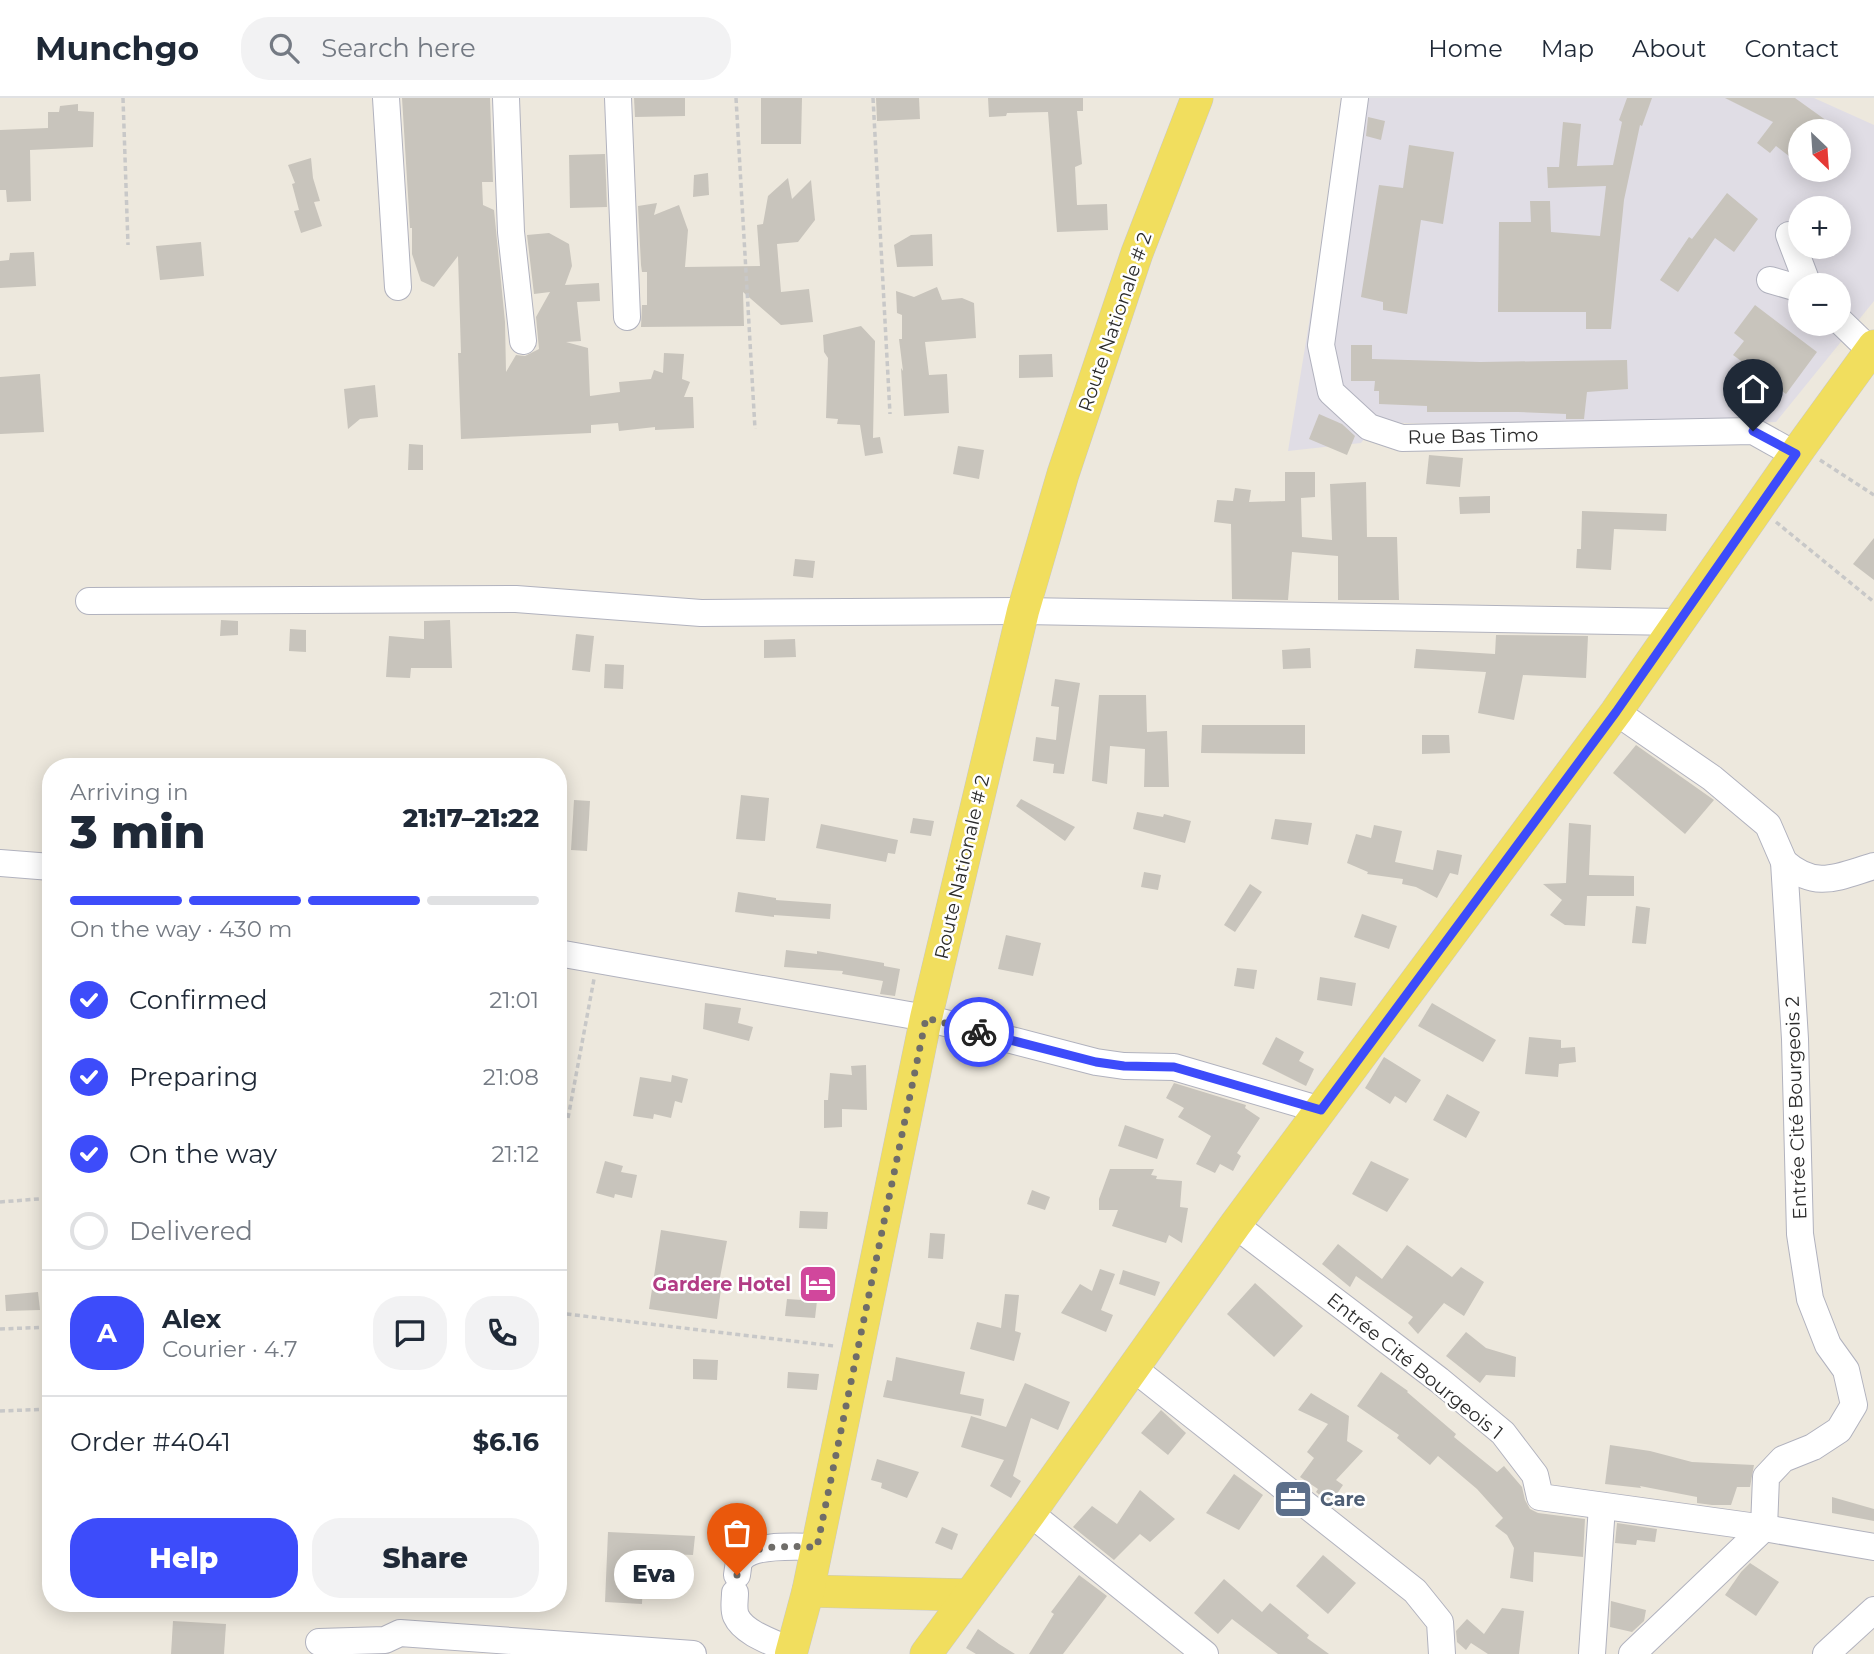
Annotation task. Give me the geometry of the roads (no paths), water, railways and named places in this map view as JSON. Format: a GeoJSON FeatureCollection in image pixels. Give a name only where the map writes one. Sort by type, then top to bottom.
{"type":"FeatureCollection","features":[{"type":"Feature","properties":{"kind":"main road","name":"Route Nationale # 2"},"geometry":{"type":"LineString","coordinates":[[792,1652],[808,1591],[926,1018],[1023,611],[1063,474],[1137,253],[1197,98]]}},
{"type":"Feature","properties":{"kind":"main road"},"geometry":{"type":"LineString","coordinates":[[926,1654],[1235,1225],[1616,712],[1872,349]]}},
{"type":"Feature","properties":{"kind":"main road"},"geometry":{"type":"LineString","coordinates":[[808,1591],[967,1595]]}},
{"type":"Feature","properties":{"kind":"street"},"geometry":{"type":"LineString","coordinates":[[386,98],[398,287]]}},
{"type":"Feature","properties":{"kind":"street"},"geometry":{"type":"LineString","coordinates":[[506,98],[511,232],[523,341]]}},
{"type":"Feature","properties":{"kind":"street"},"geometry":{"type":"LineString","coordinates":[[618,98],[628,317]]}},
{"type":"Feature","properties":{"kind":"street","name":"Rue Bas Timo"},"geometry":{"type":"LineString","coordinates":[[1354,98],[1321,345],[1331,391],[1369,428],[1402,438],[1753,431],[1798,451]]}},
{"type":"Feature","properties":{"kind":"street"},"geometry":{"type":"LineString","coordinates":[[1770,280],[1788,285]]}},
{"type":"Feature","properties":{"kind":"street"},"geometry":{"type":"LineString","coordinates":[[1851,331],[1872,349]]}},
{"type":"Feature","properties":{"kind":"street"},"geometry":{"type":"LineString","coordinates":[[89,601],[516,599],[701,613],[1023,611],[1679,622]]}},
{"type":"Feature","properties":{"kind":"street","name":"Entrée Cité Bourgeois 2"},"geometry":{"type":"LineString","coordinates":[[1616,712],[1712,778],[1768,825],[1784,862],[1795,1039],[1800,1234],[1810,1299],[1828,1345],[1846,1370],[1854,1405],[1839,1430],[1813,1447],[1783,1459],[1766,1477],[1764,1528]]}},
{"type":"Feature","properties":{"kind":"street"},"geometry":{"type":"LineString","coordinates":[[1784,862],[1810,879],[1824,880],[1874,866]]}},
{"type":"Feature","properties":{"kind":"street"},"geometry":{"type":"LineString","coordinates":[[0,863],[42,866]]}},
{"type":"Feature","properties":{"kind":"street"},"geometry":{"type":"LineString","coordinates":[[567,955],[926,1018],[1096,1062],[1124,1066],[1174,1067],[1321,1110]]}},
{"type":"Feature","properties":{"kind":"street","name":"Entrée Cité Bourgeois 1"},"geometry":{"type":"LineString","coordinates":[[1235,1225],[1440,1380],[1503,1433],[1535,1475],[1540,1497],[1764,1528],[1874,1547]]}},
{"type":"Feature","properties":{"kind":"street"},"geometry":{"type":"LineString","coordinates":[[1133,1368],[1415,1591],[1440,1622],[1442,1654]]}},
{"type":"Feature","properties":{"kind":"street"},"geometry":{"type":"LineString","coordinates":[[1592,1654],[1602,1506]]}},
{"type":"Feature","properties":{"kind":"street"},"geometry":{"type":"LineString","coordinates":[[1030,1513],[1205,1654]]}},
{"type":"Feature","properties":{"kind":"street"},"geometry":{"type":"LineString","coordinates":[[1632,1654],[1764,1528]]}},
{"type":"Feature","properties":{"kind":"street"},"geometry":{"type":"LineString","coordinates":[[792,1652],[750,1631],[734,1613],[739,1561],[747,1553],[757,1549],[817,1547]]}},
{"type":"Feature","properties":{"kind":"street"},"geometry":{"type":"LineString","coordinates":[[1826,1654],[1874,1610]]}},
{"type":"Feature","properties":{"kind":"street"},"geometry":{"type":"LineString","coordinates":[[319,1642],[385,1640],[400,1633],[693,1654]]}},
{"type":"Feature","properties":{"kind":"street"},"geometry":{"type":"LineString","coordinates":[[385,1640],[398,1651],[443,1654]]}},
{"type":"Feature","properties":{"kind":"place","name":"Gardere Hotel"},"geometry":{"type":"Point","coordinates":[818,1284]}},
{"type":"Feature","properties":{"kind":"place","name":"Care"},"geometry":{"type":"Point","coordinates":[1293,1499]}},
{"type":"Feature","properties":{"kind":"place","name":"Eva"},"geometry":{"type":"Point","coordinates":[737,1575]}}]}
